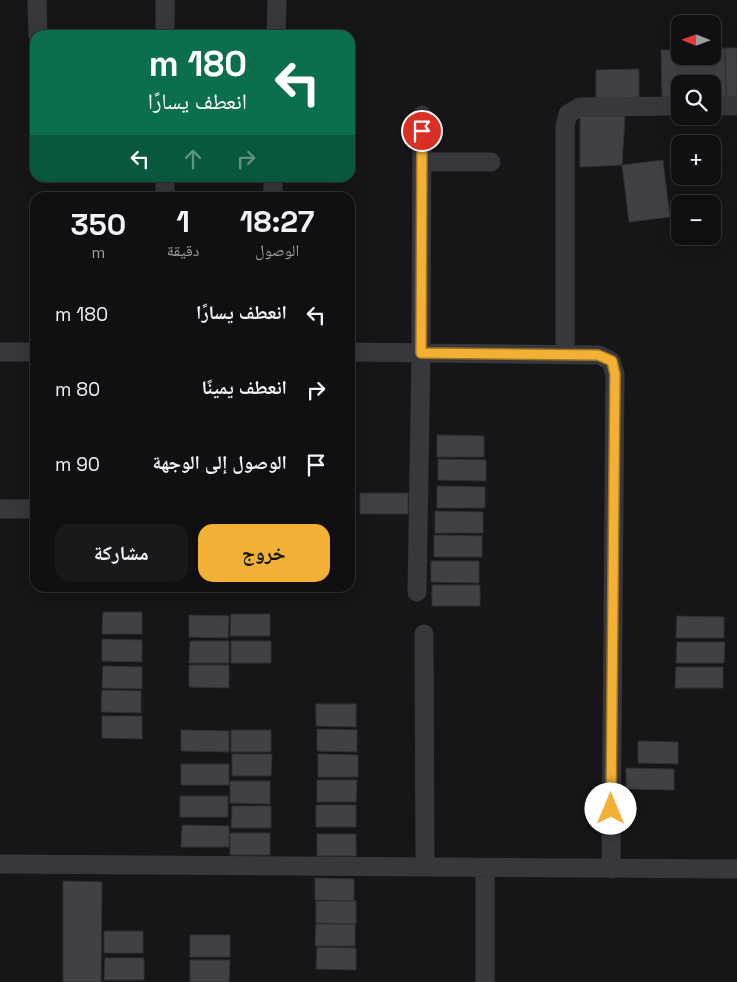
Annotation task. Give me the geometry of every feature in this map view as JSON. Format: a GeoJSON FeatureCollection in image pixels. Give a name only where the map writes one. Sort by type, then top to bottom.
{"type":"FeatureCollection","features":[{"type":"Feature","properties":{"kind":"street"},"geometry":{"type":"LineString","coordinates":[[37,0],[38,30]]}},
{"type":"Feature","properties":{"kind":"street"},"geometry":{"type":"LineString","coordinates":[[165,0],[165,30]]}},
{"type":"Feature","properties":{"kind":"street"},"geometry":{"type":"LineString","coordinates":[[276,30],[277,0]]}},
{"type":"Feature","properties":{"kind":"street"},"geometry":{"type":"LineString","coordinates":[[565,354],[565,126],[568,114],[580,107],[671,106]]}},
{"type":"Feature","properties":{"kind":"street"},"geometry":{"type":"LineString","coordinates":[[721,106],[737,106]]}},
{"type":"Feature","properties":{"kind":"street"},"geometry":{"type":"LineString","coordinates":[[417,592],[422,115]]}},
{"type":"Feature","properties":{"kind":"street"},"geometry":{"type":"LineString","coordinates":[[422,162],[491,162]]}},
{"type":"Feature","properties":{"kind":"street"},"geometry":{"type":"LineString","coordinates":[[0,352],[30,352]]}},
{"type":"Feature","properties":{"kind":"street"},"geometry":{"type":"LineString","coordinates":[[355,352],[598,355],[612,361],[615,374],[610,869]]}},
{"type":"Feature","properties":{"kind":"street"},"geometry":{"type":"LineString","coordinates":[[0,509],[30,509]]}},
{"type":"Feature","properties":{"kind":"street"},"geometry":{"type":"LineString","coordinates":[[424,634],[425,867]]}},
{"type":"Feature","properties":{"kind":"street"},"geometry":{"type":"LineString","coordinates":[[0,864],[737,869]]}},
{"type":"Feature","properties":{"kind":"street"},"geometry":{"type":"LineString","coordinates":[[484,868],[485,982]]}},
{"type":"Feature","properties":{"kind":"building"},"geometry":{"type":"Polygon","coordinates":[[[721,48],[725,48],[726,97],[721,97],[721,75],[671,75],[671,98],[662,98],[661,50],[671,50],[671,65],[721,65],[721,48]]]}},
{"type":"Feature","properties":{"kind":"building"},"geometry":{"type":"Polygon","coordinates":[[[725,48],[737,48],[737,97],[726,97],[725,48]]]}},
{"type":"Feature","properties":{"kind":"building"},"geometry":{"type":"Polygon","coordinates":[[[639,69],[639,99],[596,100],[596,70],[639,69]]]}},
{"type":"Feature","properties":{"kind":"building"},"geometry":{"type":"Polygon","coordinates":[[[580,116],[625,116],[622,165],[580,167],[580,116]]]}},
{"type":"Feature","properties":{"kind":"building"},"geometry":{"type":"Polygon","coordinates":[[[663,160],[670,217],[629,222],[622,165],[663,160]]]}},
{"type":"Feature","properties":{"kind":"building"},"geometry":{"type":"Polygon","coordinates":[[[437,435],[484,436],[484,457],[437,457],[437,435]]]}},
{"type":"Feature","properties":{"kind":"building"},"geometry":{"type":"Polygon","coordinates":[[[438,459],[486,460],[486,481],[438,480],[438,459]]]}},
{"type":"Feature","properties":{"kind":"building"},"geometry":{"type":"Polygon","coordinates":[[[437,486],[485,487],[485,508],[437,508],[437,486]]]}},
{"type":"Feature","properties":{"kind":"building"},"geometry":{"type":"Polygon","coordinates":[[[360,493],[408,493],[408,514],[360,514],[360,493]]]}},
{"type":"Feature","properties":{"kind":"building"},"geometry":{"type":"Polygon","coordinates":[[[435,511],[483,512],[483,533],[435,533],[435,511]]]}},
{"type":"Feature","properties":{"kind":"building"},"geometry":{"type":"Polygon","coordinates":[[[434,535],[482,536],[482,557],[434,557],[434,535]]]}},
{"type":"Feature","properties":{"kind":"building"},"geometry":{"type":"Polygon","coordinates":[[[431,561],[479,561],[479,583],[431,582],[431,561]]]}},
{"type":"Feature","properties":{"kind":"building"},"geometry":{"type":"Polygon","coordinates":[[[432,585],[480,585],[480,606],[432,606],[432,585]]]}},
{"type":"Feature","properties":{"kind":"building"},"geometry":{"type":"Polygon","coordinates":[[[103,612],[142,612],[142,634],[102,634],[103,612]]]}},
{"type":"Feature","properties":{"kind":"building"},"geometry":{"type":"Polygon","coordinates":[[[231,614],[270,614],[270,636],[230,636],[231,614]]]}},
{"type":"Feature","properties":{"kind":"building"},"geometry":{"type":"Polygon","coordinates":[[[189,615],[229,616],[228,638],[189,637],[189,615]]]}},
{"type":"Feature","properties":{"kind":"building"},"geometry":{"type":"Polygon","coordinates":[[[677,616],[724,617],[724,638],[676,638],[677,616]]]}},
{"type":"Feature","properties":{"kind":"building"},"geometry":{"type":"Polygon","coordinates":[[[102,639],[142,640],[142,662],[102,661],[102,639]]]}},
{"type":"Feature","properties":{"kind":"building"},"geometry":{"type":"Polygon","coordinates":[[[190,641],[229,641],[229,663],[189,663],[190,641]]]}},
{"type":"Feature","properties":{"kind":"building"},"geometry":{"type":"Polygon","coordinates":[[[231,641],[271,641],[271,663],[231,663],[231,641]]]}},
{"type":"Feature","properties":{"kind":"building"},"geometry":{"type":"Polygon","coordinates":[[[677,642],[725,642],[724,663],[676,663],[677,642]]]}},
{"type":"Feature","properties":{"kind":"building"},"geometry":{"type":"Polygon","coordinates":[[[189,665],[229,665],[229,688],[189,687],[189,665]]]}},
{"type":"Feature","properties":{"kind":"building"},"geometry":{"type":"Polygon","coordinates":[[[103,666],[142,667],[142,689],[102,688],[103,666]]]}},
{"type":"Feature","properties":{"kind":"building"},"geometry":{"type":"Polygon","coordinates":[[[676,667],[723,667],[723,688],[675,688],[676,667]]]}},
{"type":"Feature","properties":{"kind":"building"},"geometry":{"type":"Polygon","coordinates":[[[102,690],[141,691],[141,713],[101,712],[102,690]]]}},
{"type":"Feature","properties":{"kind":"building"},"geometry":{"type":"Polygon","coordinates":[[[316,704],[356,704],[356,727],[316,726],[316,704]]]}},
{"type":"Feature","properties":{"kind":"building"},"geometry":{"type":"Polygon","coordinates":[[[102,716],[142,716],[142,739],[102,738],[102,716]]]}},
{"type":"Feature","properties":{"kind":"building"},"geometry":{"type":"Polygon","coordinates":[[[317,729],[357,730],[357,752],[317,751],[317,729]]]}},
{"type":"Feature","properties":{"kind":"building"},"geometry":{"type":"Polygon","coordinates":[[[181,730],[229,731],[229,752],[181,751],[181,730]]]}},
{"type":"Feature","properties":{"kind":"building"},"geometry":{"type":"Polygon","coordinates":[[[231,730],[271,730],[271,752],[231,752],[231,730]]]}},
{"type":"Feature","properties":{"kind":"building"},"geometry":{"type":"Polygon","coordinates":[[[638,741],[678,742],[678,764],[638,763],[638,741]]]}},
{"type":"Feature","properties":{"kind":"building"},"geometry":{"type":"Polygon","coordinates":[[[232,754],[272,754],[271,776],[232,776],[232,754]]]}},
{"type":"Feature","properties":{"kind":"building"},"geometry":{"type":"Polygon","coordinates":[[[318,754],[358,755],[358,777],[318,777],[318,754]]]}},
{"type":"Feature","properties":{"kind":"building"},"geometry":{"type":"Polygon","coordinates":[[[181,764],[229,764],[229,785],[181,785],[181,764]]]}},
{"type":"Feature","properties":{"kind":"building"},"geometry":{"type":"Polygon","coordinates":[[[626,768],[674,769],[674,790],[626,789],[626,768]]]}},
{"type":"Feature","properties":{"kind":"building"},"geometry":{"type":"Polygon","coordinates":[[[317,780],[357,780],[356,802],[317,802],[317,780]]]}},
{"type":"Feature","properties":{"kind":"building"},"geometry":{"type":"Polygon","coordinates":[[[230,781],[270,781],[270,804],[230,803],[230,781]]]}},
{"type":"Feature","properties":{"kind":"building"},"geometry":{"type":"Polygon","coordinates":[[[180,796],[228,796],[228,817],[180,817],[180,796]]]}},
{"type":"Feature","properties":{"kind":"building"},"geometry":{"type":"Polygon","coordinates":[[[316,805],[356,805],[356,827],[316,827],[316,805]]]}},
{"type":"Feature","properties":{"kind":"building"},"geometry":{"type":"Polygon","coordinates":[[[232,806],[271,806],[271,828],[231,828],[232,806]]]}},
{"type":"Feature","properties":{"kind":"building"},"geometry":{"type":"Polygon","coordinates":[[[182,825],[229,826],[229,847],[181,847],[182,825]]]}},
{"type":"Feature","properties":{"kind":"building"},"geometry":{"type":"Polygon","coordinates":[[[230,833],[270,833],[270,855],[230,855],[230,833]]]}},
{"type":"Feature","properties":{"kind":"building"},"geometry":{"type":"Polygon","coordinates":[[[317,834],[356,834],[356,856],[317,856],[317,834]]]}},
{"type":"Feature","properties":{"kind":"building"},"geometry":{"type":"Polygon","coordinates":[[[315,878],[354,879],[354,901],[315,900],[315,878]]]}},
{"type":"Feature","properties":{"kind":"building"},"geometry":{"type":"Polygon","coordinates":[[[63,881],[102,882],[101,982],[63,982],[63,881]]]}},
{"type":"Feature","properties":{"kind":"building"},"geometry":{"type":"Polygon","coordinates":[[[316,901],[356,901],[356,924],[316,923],[316,901]]]}},
{"type":"Feature","properties":{"kind":"building"},"geometry":{"type":"Polygon","coordinates":[[[316,924],[355,924],[355,946],[315,946],[316,924]]]}},
{"type":"Feature","properties":{"kind":"building"},"geometry":{"type":"Polygon","coordinates":[[[104,931],[143,931],[143,953],[104,953],[104,931]]]}},
{"type":"Feature","properties":{"kind":"building"},"geometry":{"type":"Polygon","coordinates":[[[190,935],[230,935],[230,957],[190,957],[190,935]]]}},
{"type":"Feature","properties":{"kind":"building"},"geometry":{"type":"Polygon","coordinates":[[[317,947],[356,948],[356,970],[316,969],[317,947]]]}},
{"type":"Feature","properties":{"kind":"building"},"geometry":{"type":"Polygon","coordinates":[[[105,958],[144,958],[144,980],[104,980],[105,958]]]}},
{"type":"Feature","properties":{"kind":"building"},"geometry":{"type":"Polygon","coordinates":[[[190,960],[230,960],[229,982],[190,982],[190,960]]]}},
{"type":"Feature","properties":{"kind":"route"},"geometry":{"type":"LineString","coordinates":[[422,131],[421,353],[598,355],[612,361],[615,374],[611,809]]}}]}
